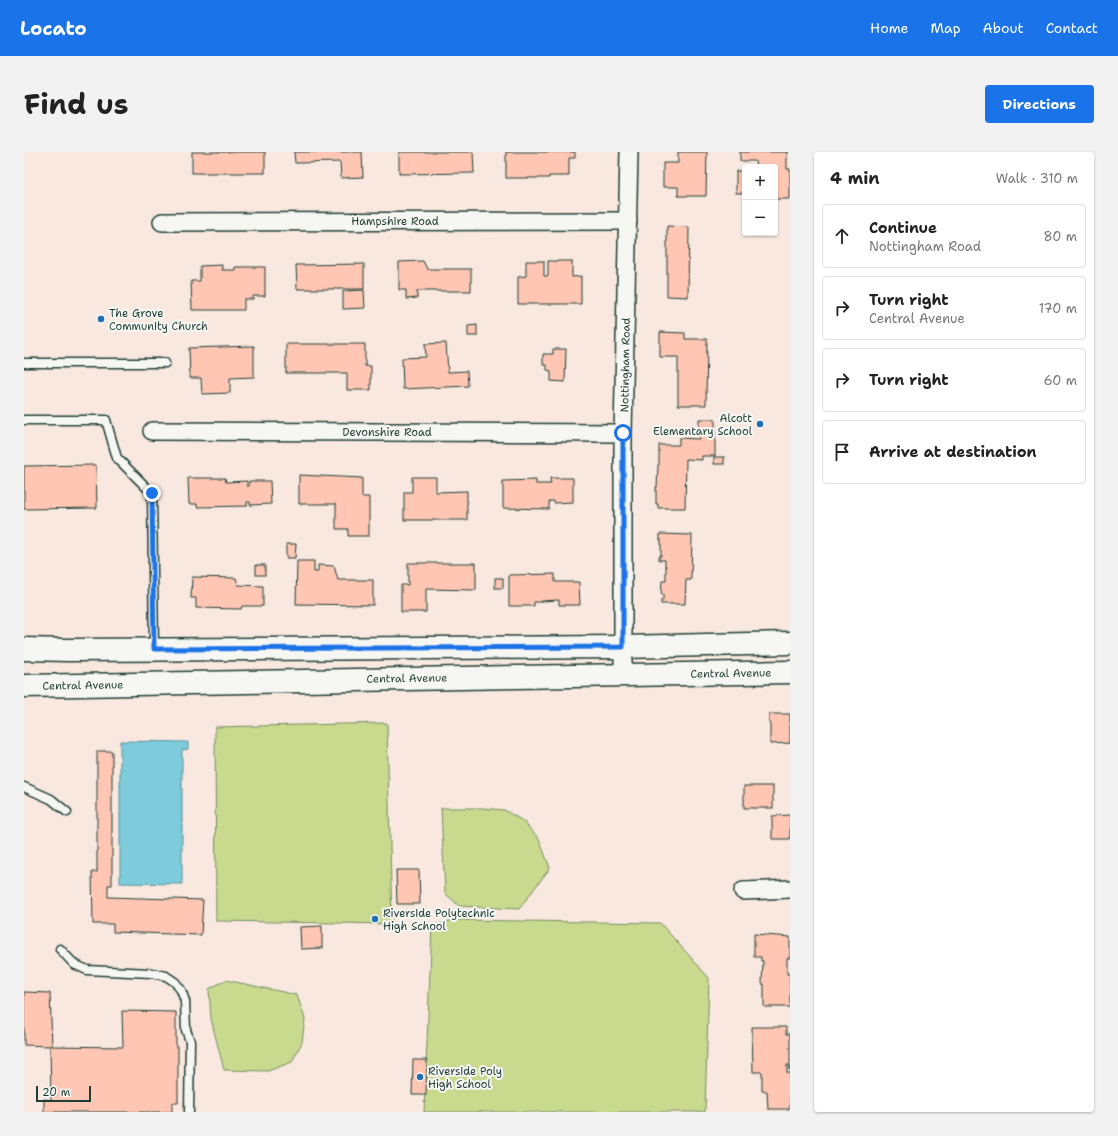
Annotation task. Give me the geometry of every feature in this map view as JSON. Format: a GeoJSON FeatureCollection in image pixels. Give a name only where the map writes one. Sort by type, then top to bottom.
{"type":"FeatureCollection","features":[{"type":"Feature","properties":{"kind":"main road"},"geometry":{"type":"LineString","coordinates":[[24,649],[623,647],[790,643]]}},
{"type":"Feature","properties":{"kind":"main road","name":"Central Avenue"},"geometry":{"type":"LineString","coordinates":[[24,686],[790,672]]}},
{"type":"Feature","properties":{"kind":"street","name":"Nottingham Road"},"geometry":{"type":"LineString","coordinates":[[623,674],[623,433],[629,152]]}},
{"type":"Feature","properties":{"kind":"street","name":"Hampshire Road"},"geometry":{"type":"LineString","coordinates":[[162,222],[628,221]]}},
{"type":"Feature","properties":{"kind":"street","name":"Devonshire Road"},"geometry":{"type":"LineString","coordinates":[[152,431],[623,433]]}},
{"type":"Feature","properties":{"kind":"street"},"geometry":{"type":"LineString","coordinates":[[742,890],[790,889]]}},
{"type":"Feature","properties":{"kind":"lane"},"geometry":{"type":"LineString","coordinates":[[24,364],[165,363]]}},
{"type":"Feature","properties":{"kind":"lane"},"geometry":{"type":"LineString","coordinates":[[24,420],[106,420],[117,458],[152,493],[154,649]]}},
{"type":"Feature","properties":{"kind":"lane"},"geometry":{"type":"LineString","coordinates":[[24,787],[51,799],[67,812]]}},
{"type":"Feature","properties":{"kind":"lane"},"geometry":{"type":"LineString","coordinates":[[60,949],[74,964],[87,970],[151,973],[166,976],[175,982],[181,990],[185,1000],[186,1030],[190,1041],[189,1112]]}},
{"type":"Feature","properties":{"kind":"green space"},"geometry":{"type":"Polygon","coordinates":[[[387,723],[392,924],[216,921],[215,727],[387,723]]]}},
{"type":"Feature","properties":{"kind":"green space"},"geometry":{"type":"Polygon","coordinates":[[[441,808],[482,808],[504,810],[523,821],[539,839],[550,868],[519,909],[459,906],[445,893],[441,808]]]}},
{"type":"Feature","properties":{"kind":"green space"},"geometry":{"type":"Polygon","coordinates":[[[453,920],[660,923],[709,978],[705,1112],[424,1112],[432,926],[453,920]]]}},
{"type":"Feature","properties":{"kind":"green space"},"geometry":{"type":"Polygon","coordinates":[[[226,980],[297,995],[305,1019],[302,1042],[292,1062],[268,1071],[224,1070],[211,1019],[209,989],[226,980]]]}},
{"type":"Feature","properties":{"kind":"water"},"geometry":{"type":"Polygon","coordinates":[[[120,741],[188,742],[188,749],[182,750],[182,884],[120,883],[120,741]]]}},
{"type":"Feature","properties":{"kind":"building"},"geometry":{"type":"Polygon","coordinates":[[[192,152],[265,152],[265,173],[192,173],[192,152]]]}},
{"type":"Feature","properties":{"kind":"building"},"geometry":{"type":"Polygon","coordinates":[[[294,152],[362,152],[363,177],[341,178],[340,162],[295,163],[294,152]]]}},
{"type":"Feature","properties":{"kind":"building"},"geometry":{"type":"Polygon","coordinates":[[[399,152],[473,152],[474,173],[399,174],[399,152]]]}},
{"type":"Feature","properties":{"kind":"building"},"geometry":{"type":"Polygon","coordinates":[[[506,152],[575,152],[575,158],[569,158],[569,176],[549,176],[549,178],[506,178],[506,152]]]}},
{"type":"Feature","properties":{"kind":"building"},"geometry":{"type":"Polygon","coordinates":[[[678,152],[707,152],[706,196],[678,196],[678,187],[663,187],[663,163],[678,163],[678,152]]]}},
{"type":"Feature","properties":{"kind":"building"},"geometry":{"type":"Polygon","coordinates":[[[740,152],[790,152],[787,153],[787,169],[790,169],[790,199],[778,199],[778,164],[756,164],[755,161],[740,161],[740,152]]]}},
{"type":"Feature","properties":{"kind":"building"},"geometry":{"type":"Polygon","coordinates":[[[736,171],[742,171],[742,193],[736,193],[736,171]]]}},
{"type":"Feature","properties":{"kind":"building"},"geometry":{"type":"Polygon","coordinates":[[[667,226],[689,227],[688,297],[667,296],[667,226]]]}},
{"type":"Feature","properties":{"kind":"building"},"geometry":{"type":"Polygon","coordinates":[[[423,261],[427,269],[471,269],[471,291],[417,291],[417,298],[406,299],[406,290],[399,290],[399,262],[423,261]]]}},
{"type":"Feature","properties":{"kind":"building"},"geometry":{"type":"Polygon","coordinates":[[[526,261],[544,261],[544,276],[548,276],[548,261],[572,261],[572,277],[581,276],[581,304],[518,304],[518,277],[526,276],[526,261]]]}},
{"type":"Feature","properties":{"kind":"building"},"geometry":{"type":"Polygon","coordinates":[[[364,264],[364,289],[297,289],[296,265],[364,264]]]}},
{"type":"Feature","properties":{"kind":"building"},"geometry":{"type":"Polygon","coordinates":[[[222,265],[222,270],[235,270],[235,267],[265,267],[265,296],[253,296],[253,299],[244,299],[244,310],[192,310],[191,281],[200,281],[200,266],[222,265]]]}},
{"type":"Feature","properties":{"kind":"building"},"geometry":{"type":"Polygon","coordinates":[[[364,290],[365,308],[343,309],[343,291],[364,290]]]}},
{"type":"Feature","properties":{"kind":"building"},"geometry":{"type":"Polygon","coordinates":[[[477,325],[477,336],[468,336],[468,326],[477,325]]]}},
{"type":"Feature","properties":{"kind":"building"},"geometry":{"type":"Polygon","coordinates":[[[660,332],[685,333],[685,339],[707,339],[706,405],[678,405],[678,357],[660,357],[660,332]]]}},
{"type":"Feature","properties":{"kind":"building"},"geometry":{"type":"Polygon","coordinates":[[[446,343],[448,372],[467,371],[468,386],[403,389],[402,358],[426,357],[425,344],[446,343]]]}},
{"type":"Feature","properties":{"kind":"building"},"geometry":{"type":"Polygon","coordinates":[[[286,344],[365,344],[365,366],[371,366],[371,390],[347,390],[347,373],[286,373],[286,344]]]}},
{"type":"Feature","properties":{"kind":"building"},"geometry":{"type":"Polygon","coordinates":[[[254,346],[254,377],[230,378],[230,393],[202,394],[201,378],[190,378],[189,348],[254,346]]]}},
{"type":"Feature","properties":{"kind":"building"},"geometry":{"type":"Polygon","coordinates":[[[553,349],[566,349],[565,382],[551,381],[551,371],[547,370],[547,365],[543,365],[543,354],[553,354],[553,349]]]}},
{"type":"Feature","properties":{"kind":"building"},"geometry":{"type":"Polygon","coordinates":[[[699,419],[715,419],[715,456],[702,456],[702,460],[686,459],[685,508],[658,508],[658,504],[656,504],[656,487],[659,465],[659,445],[679,445],[679,438],[699,439],[699,419]]]}},
{"type":"Feature","properties":{"kind":"building"},"geometry":{"type":"Polygon","coordinates":[[[714,457],[724,457],[724,464],[714,464],[714,457]]]}},
{"type":"Feature","properties":{"kind":"building"},"geometry":{"type":"Polygon","coordinates":[[[96,465],[97,508],[24,509],[24,466],[96,465]]]}},
{"type":"Feature","properties":{"kind":"building"},"geometry":{"type":"Polygon","coordinates":[[[299,475],[362,478],[362,497],[369,497],[369,536],[348,536],[348,529],[336,529],[336,504],[299,504],[299,475]]]}},
{"type":"Feature","properties":{"kind":"building"},"geometry":{"type":"Polygon","coordinates":[[[412,477],[436,477],[436,492],[467,491],[467,520],[404,520],[404,492],[412,492],[412,477]]]}},
{"type":"Feature","properties":{"kind":"building"},"geometry":{"type":"Polygon","coordinates":[[[188,478],[225,478],[226,482],[247,481],[247,486],[249,486],[249,481],[270,481],[271,504],[250,505],[250,502],[247,502],[247,506],[197,507],[197,504],[189,504],[188,478]]]}},
{"type":"Feature","properties":{"kind":"building"},"geometry":{"type":"Polygon","coordinates":[[[550,478],[573,478],[573,502],[554,503],[554,501],[549,501],[549,509],[503,508],[503,481],[536,480],[536,484],[551,484],[550,478]]]}},
{"type":"Feature","properties":{"kind":"building"},"geometry":{"type":"Polygon","coordinates":[[[660,534],[692,535],[691,580],[686,580],[685,604],[661,604],[661,600],[663,600],[663,594],[661,594],[662,581],[666,581],[666,566],[665,560],[659,560],[659,556],[661,556],[660,534]]]}},
{"type":"Feature","properties":{"kind":"building"},"geometry":{"type":"Polygon","coordinates":[[[286,544],[296,544],[295,558],[286,558],[286,544]]]}},
{"type":"Feature","properties":{"kind":"building"},"geometry":{"type":"Polygon","coordinates":[[[297,561],[314,561],[314,572],[318,572],[318,565],[334,566],[338,580],[373,580],[373,605],[296,604],[297,561]]]}},
{"type":"Feature","properties":{"kind":"building"},"geometry":{"type":"Polygon","coordinates":[[[408,563],[476,563],[476,590],[426,589],[426,612],[401,612],[401,585],[408,585],[408,563]]]}},
{"type":"Feature","properties":{"kind":"building"},"geometry":{"type":"Polygon","coordinates":[[[256,565],[265,565],[265,575],[256,575],[256,565]]]}},
{"type":"Feature","properties":{"kind":"building"},"geometry":{"type":"Polygon","coordinates":[[[555,574],[555,582],[579,582],[580,605],[559,605],[559,600],[534,602],[534,606],[509,606],[509,575],[555,574]]]}},
{"type":"Feature","properties":{"kind":"building"},"geometry":{"type":"Polygon","coordinates":[[[192,577],[236,578],[238,585],[263,586],[263,606],[242,606],[241,609],[196,608],[196,598],[191,598],[192,577]]]}},
{"type":"Feature","properties":{"kind":"building"},"geometry":{"type":"Polygon","coordinates":[[[495,578],[503,578],[503,588],[495,588],[495,578]]]}},
{"type":"Feature","properties":{"kind":"building"},"geometry":{"type":"Polygon","coordinates":[[[769,714],[790,714],[790,743],[770,744],[769,714]]]}},
{"type":"Feature","properties":{"kind":"building"},"geometry":{"type":"Polygon","coordinates":[[[97,751],[112,751],[112,885],[108,885],[108,897],[203,900],[201,935],[113,932],[113,924],[93,924],[92,872],[97,872],[97,751]]]}},
{"type":"Feature","properties":{"kind":"building"},"geometry":{"type":"Polygon","coordinates":[[[744,786],[773,786],[773,808],[744,808],[744,786]]]}},
{"type":"Feature","properties":{"kind":"building"},"geometry":{"type":"Polygon","coordinates":[[[790,815],[790,839],[772,839],[772,816],[790,815]]]}},
{"type":"Feature","properties":{"kind":"building"},"geometry":{"type":"Polygon","coordinates":[[[396,870],[419,870],[420,904],[397,904],[396,870]]]}},
{"type":"Feature","properties":{"kind":"building"},"geometry":{"type":"Polygon","coordinates":[[[322,926],[322,948],[301,949],[300,927],[322,926]]]}},
{"type":"Feature","properties":{"kind":"building"},"geometry":{"type":"Polygon","coordinates":[[[754,934],[790,937],[790,958],[787,958],[787,974],[790,974],[790,1007],[764,1007],[764,984],[762,984],[763,961],[761,961],[761,957],[754,957],[754,934]]]}},
{"type":"Feature","properties":{"kind":"building"},"geometry":{"type":"Polygon","coordinates":[[[24,992],[50,993],[52,1046],[123,1047],[122,1011],[176,1012],[176,1047],[178,1047],[178,1103],[172,1103],[172,1112],[44,1112],[44,1099],[51,1100],[50,1046],[24,1045],[24,992]]]}},
{"type":"Feature","properties":{"kind":"building"},"geometry":{"type":"Polygon","coordinates":[[[752,1027],[786,1027],[786,1034],[790,1034],[790,1070],[789,1065],[787,1065],[787,1073],[790,1073],[790,1109],[768,1109],[767,1091],[762,1091],[762,1072],[753,1072],[752,1027]]]}},
{"type":"Feature","properties":{"kind":"building","name":"Riverside Poly High School"},"geometry":{"type":"Polygon","coordinates":[[[413,1060],[427,1060],[426,1095],[412,1095],[413,1060]]]}},
{"type":"Feature","properties":{"kind":"place","name":"The Grove Community Church"},"geometry":{"type":"Point","coordinates":[101,319]}},
{"type":"Feature","properties":{"kind":"place","name":"Alcott Elementary School"},"geometry":{"type":"Point","coordinates":[760,424]}},
{"type":"Feature","properties":{"kind":"place","name":"Riverside Polytechnic High School"},"geometry":{"type":"Point","coordinates":[375,919]}},
{"type":"Feature","properties":{"kind":"place","name":"Riverside Poly High School"},"geometry":{"type":"Point","coordinates":[420,1077]}},
{"type":"Feature","properties":{"kind":"route"},"geometry":{"type":"LineString","coordinates":[[152,493],[154,649],[623,647],[623,433]]}}]}
